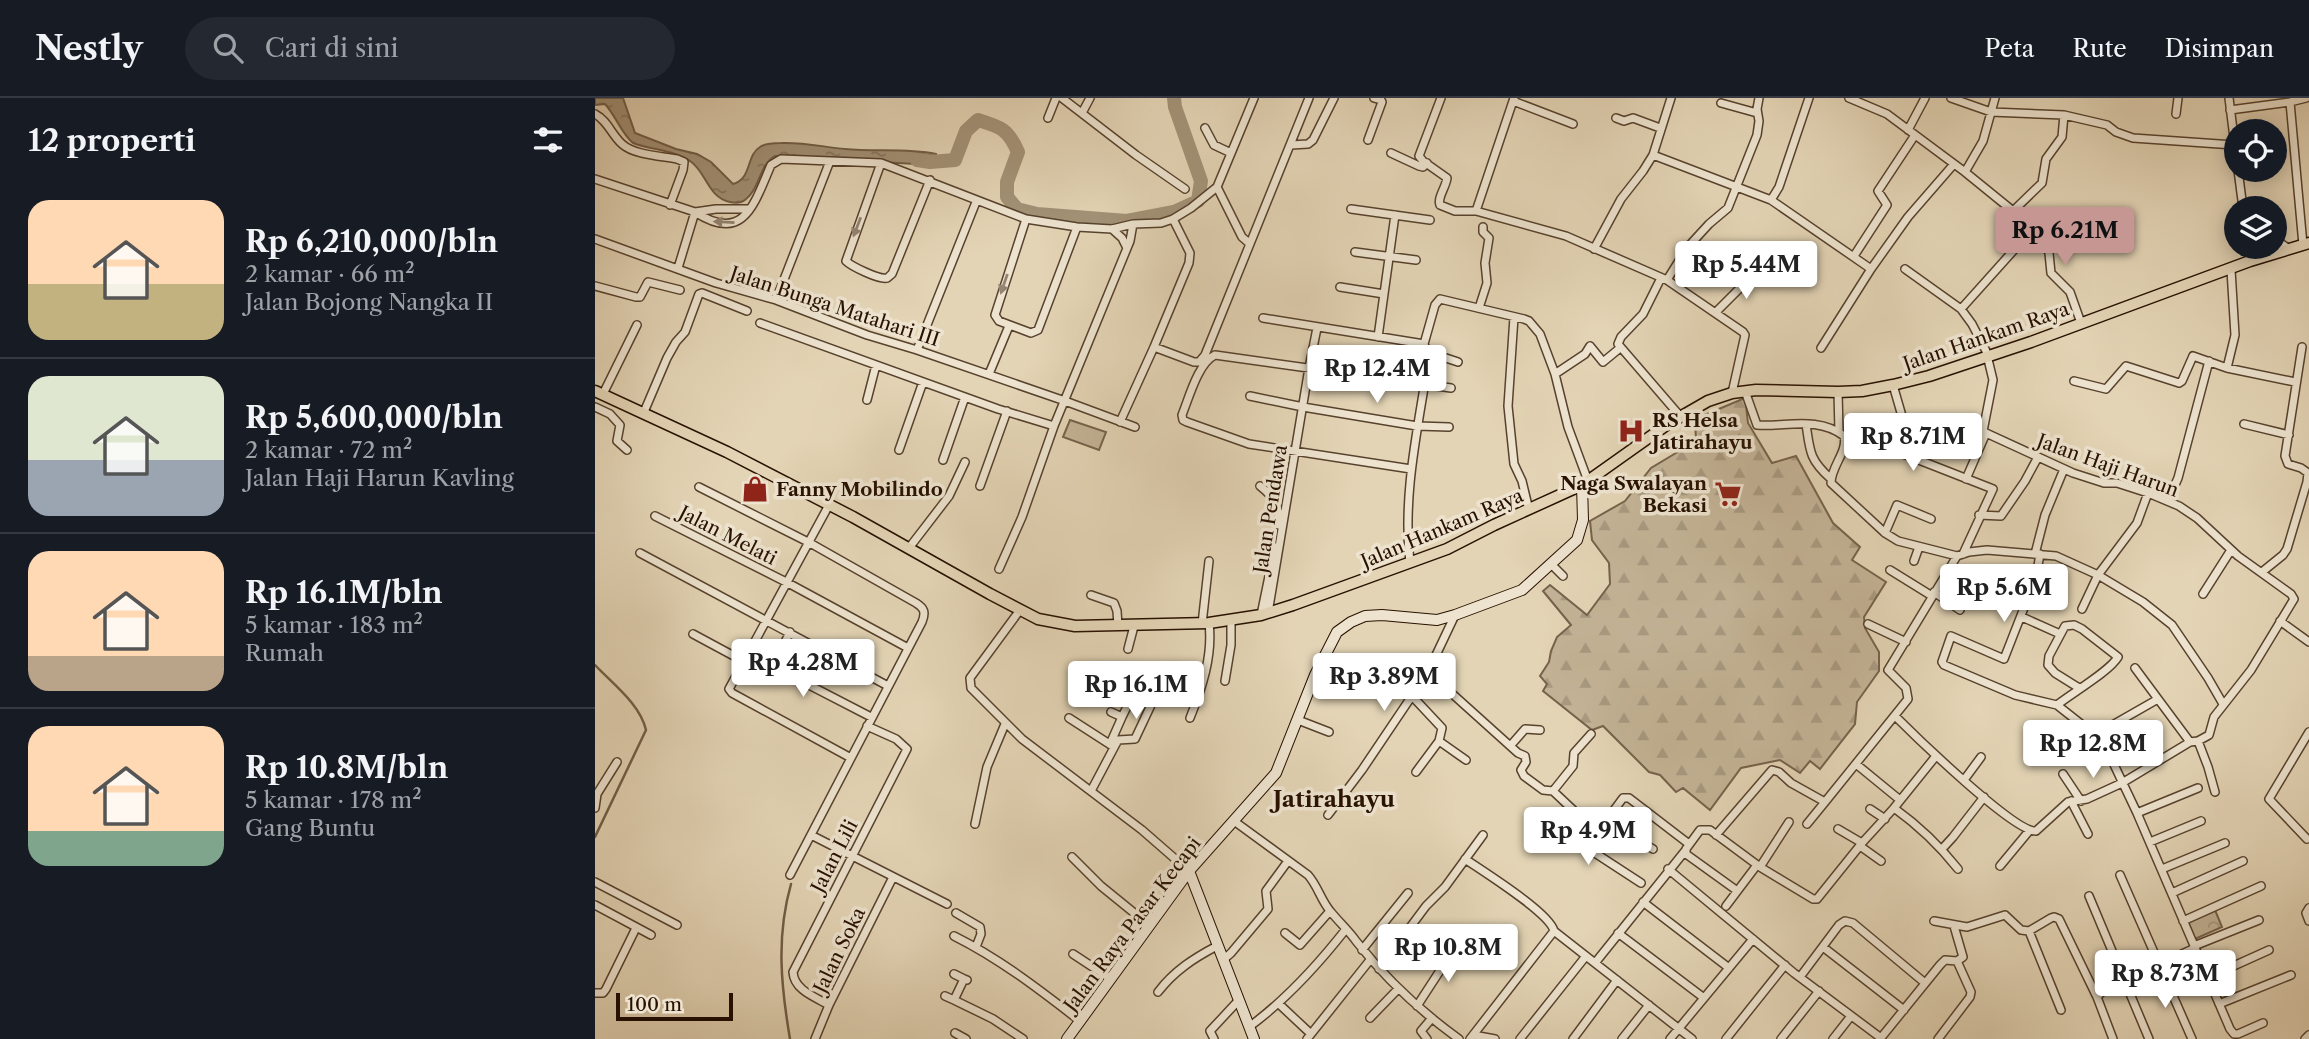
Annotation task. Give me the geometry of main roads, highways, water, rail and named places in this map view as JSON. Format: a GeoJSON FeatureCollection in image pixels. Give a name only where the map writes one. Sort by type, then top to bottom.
{"type":"FeatureCollection","features":[{"type":"Feature","properties":{"kind":"main road","name":"Jalan Hankam Raya"},"geometry":{"type":"LineString","coordinates":[[599,393],[727,452],[1020,610],[1058,624],[1205,624],[1265,614],[1447,549],[1493,525],[1581,488],[1680,416],[1708,401],[1745,391],[1862,391],[1929,376],[2250,261],[2306,244]]}},
{"type":"Feature","properties":{"kind":"water"},"geometry":{"type":"Polygon","coordinates":[[[595,98],[623,98],[635,133],[697,154],[711,162],[733,184],[743,177],[756,151],[770,144],[797,143],[845,149],[936,154],[933,165],[775,156],[766,165],[750,195],[742,202],[732,202],[717,195],[690,161],[633,143],[605,104],[595,105],[595,98]]]}},
{"type":"Feature","properties":{"kind":"waterway"},"geometry":{"type":"LineString","coordinates":[[917,160],[955,160],[966,131],[978,120],[1003,130],[1011,138],[1018,152],[1007,182],[1007,197],[1017,209],[1037,214],[1127,221],[1174,212],[1198,201],[1201,181],[1174,98]]}},
{"type":"Feature","properties":{"kind":"waterway"},"geometry":{"type":"LineString","coordinates":[[595,665],[632,703],[646,730],[595,837]]}},
{"type":"Feature","properties":{"kind":"waterway"},"geometry":{"type":"LineString","coordinates":[[790,1039],[784,1000],[782,942],[791,884]]}},
{"type":"Feature","properties":{"kind":"place","name":"RS Helsa Jatirahayu"},"geometry":{"type":"Point","coordinates":[1631,431]}},
{"type":"Feature","properties":{"kind":"place","name":"Fanny Mobilindo"},"geometry":{"type":"Point","coordinates":[755,489]}},
{"type":"Feature","properties":{"kind":"place","name":"Naga Swalayan Bekasi"},"geometry":{"type":"Point","coordinates":[1728,494]}},
{"type":"Feature","properties":{"kind":"district","name":"Jatirahayu"},"geometry":{"type":"Point","coordinates":[1334,799]}}]}
